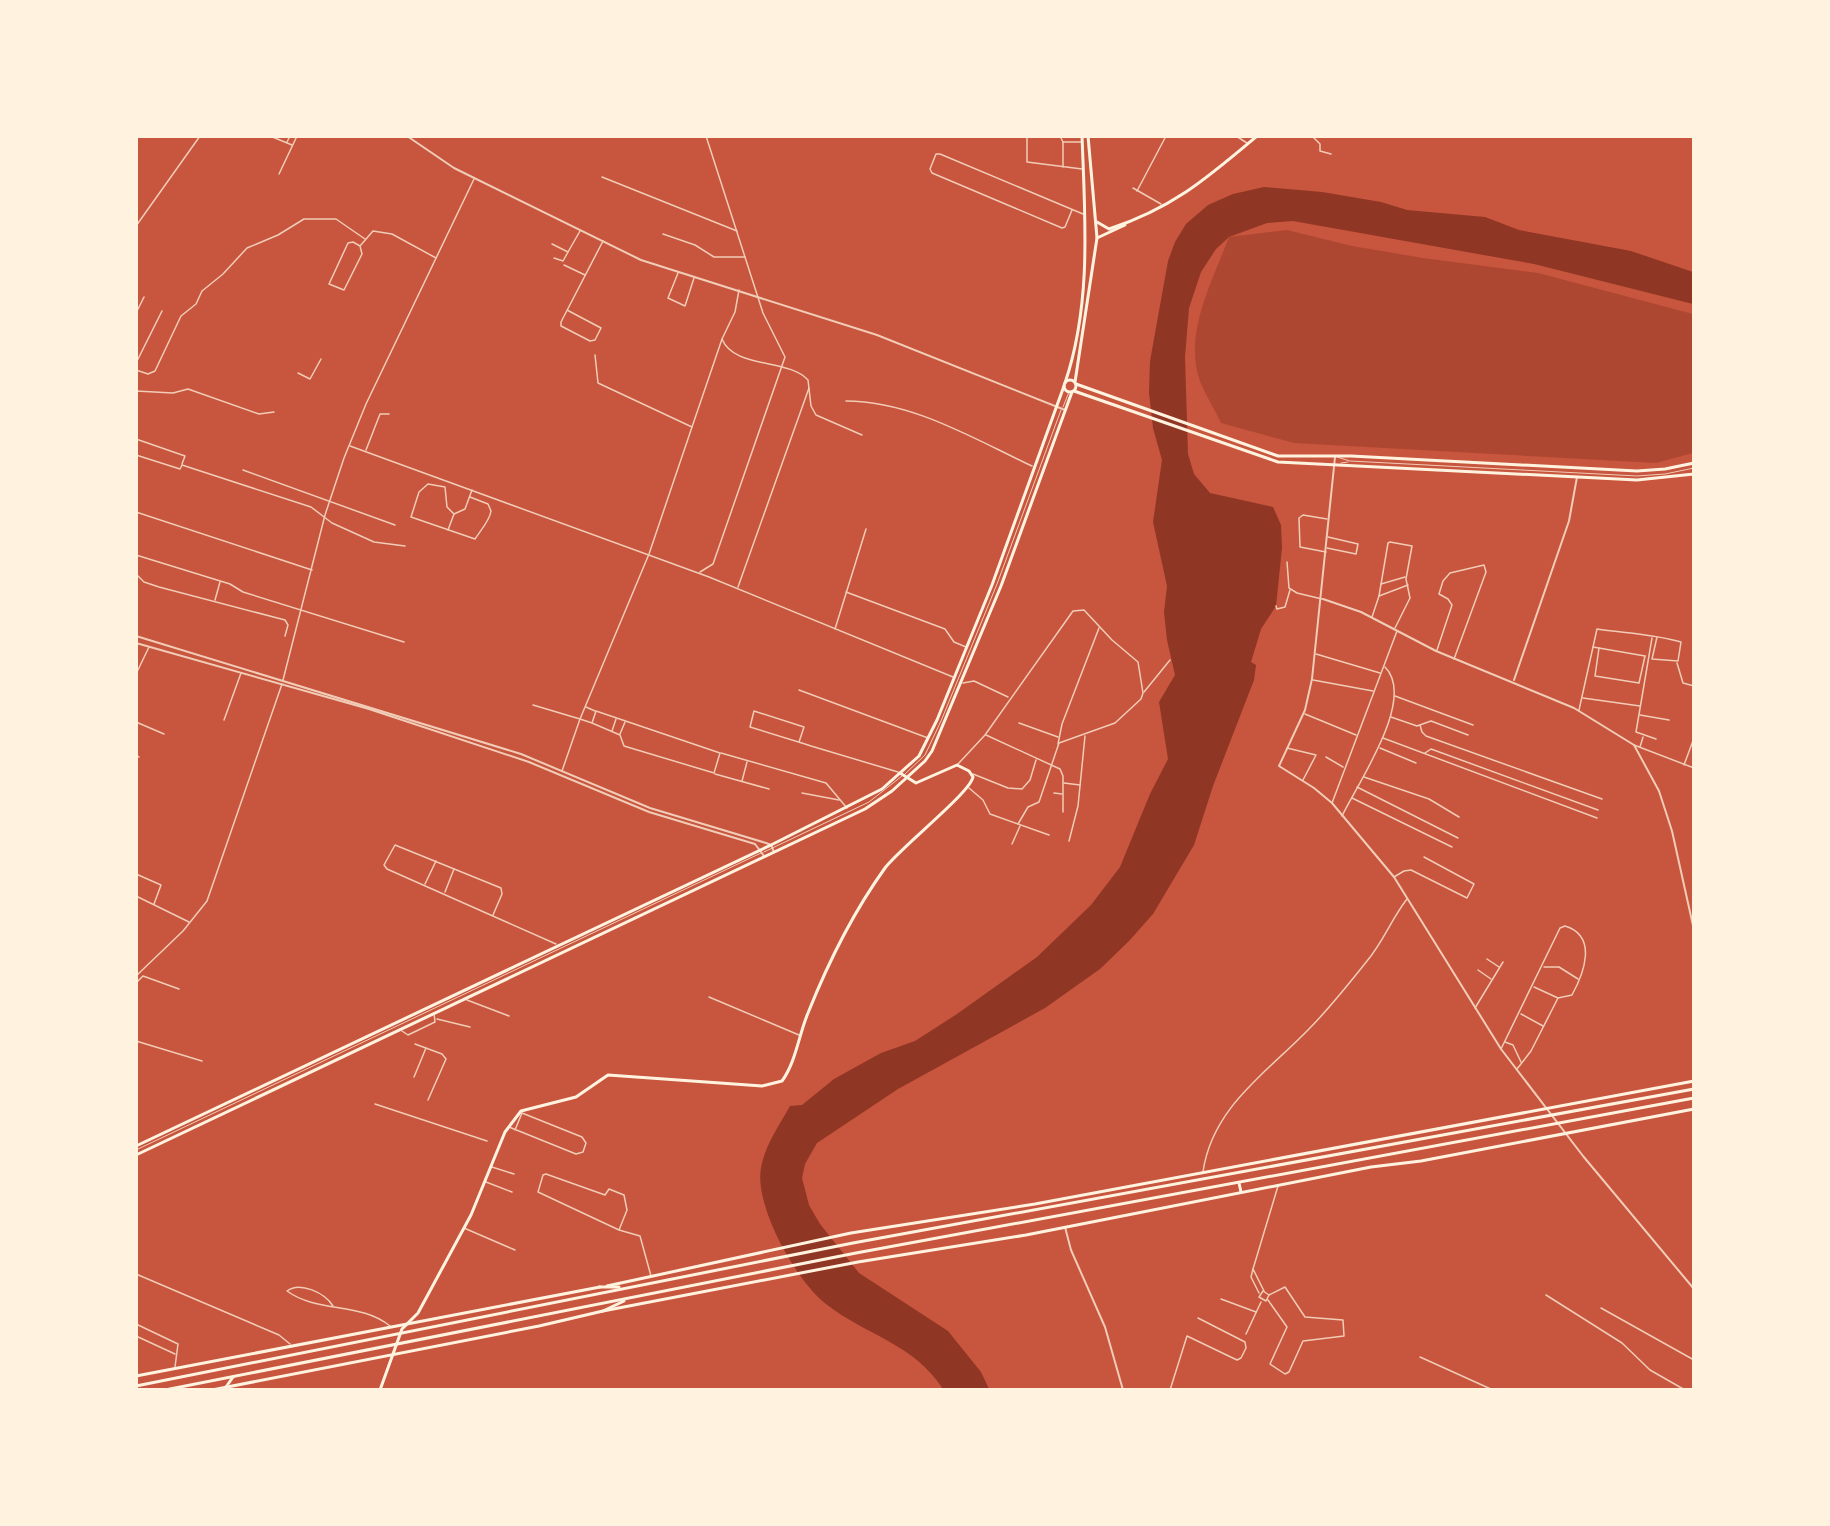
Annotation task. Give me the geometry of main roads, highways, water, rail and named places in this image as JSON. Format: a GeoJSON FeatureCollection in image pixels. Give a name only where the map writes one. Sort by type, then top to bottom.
{"type":"FeatureCollection","features":[{"type":"Feature","properties":{"kind":"main road"},"geometry":{"type":"LineString","coordinates":[[136,1148],[556,944],[871,806],[903,776],[919,756],[929,738],[967,647],[1072,363],[1086,243],[1082,136]]}},
{"type":"Feature","properties":{"kind":"main road"},"geometry":{"type":"LineString","coordinates":[[136,1155],[772,848],[874,795],[930,755],[1001,586],[1075,383],[1097,240],[1088,136]]}},
{"type":"Feature","properties":{"kind":"main road"},"geometry":{"type":"LineString","coordinates":[[1086,243],[1094,244],[1097,240],[1126,224],[1166,207],[1195,188],[1257,136]]}},
{"type":"Feature","properties":{"kind":"main road"},"geometry":{"type":"LineString","coordinates":[[1085,215],[1094,216]]}},
{"type":"Feature","properties":{"kind":"main road"},"geometry":{"type":"LineString","coordinates":[[1095,221],[1107,229],[1126,224]]}},
{"type":"Feature","properties":{"kind":"main road"},"geometry":{"type":"LineString","coordinates":[[1065,384],[1070,380],[1271,454],[1288,457],[1335,457],[1637,471],[1665,470],[1694,463]]}},
{"type":"Feature","properties":{"kind":"main road"},"geometry":{"type":"LineString","coordinates":[[1065,384],[1072,391],[1124,406],[1269,460],[1636,480],[1694,474]]}},
{"type":"Feature","properties":{"kind":"main road"},"geometry":{"type":"LineString","coordinates":[[380,1389],[402,1329],[418,1313],[463,1228],[508,1127],[521,1111],[576,1098],[608,1075],[773,1085],[782,1081],[787,1074],[800,1036],[845,935],[879,878],[919,833],[969,787],[972,774],[957,765],[916,783],[903,776]]}},
{"type":"Feature","properties":{"kind":"main road"},"geometry":{"type":"LineString","coordinates":[[136,1376],[651,1277],[851,1233],[1035,1204],[1694,1081]]}},
{"type":"Feature","properties":{"kind":"main road"},"geometry":{"type":"LineString","coordinates":[[136,1386],[854,1243],[1694,1089]]}},
{"type":"Feature","properties":{"kind":"main road"},"geometry":{"type":"LineString","coordinates":[[165,1389],[855,1253],[1694,1098]]}},
{"type":"Feature","properties":{"kind":"main road"},"geometry":{"type":"LineString","coordinates":[[212,1389],[858,1262],[1065,1227],[1279,1184],[1567,1134],[1694,1109]]}},
{"type":"Feature","properties":{"kind":"main road"},"geometry":{"type":"LineString","coordinates":[[1239,1183],[1241,1192]]}},
{"type":"Feature","properties":{"kind":"main road"},"geometry":{"type":"LineString","coordinates":[[599,1287],[626,1288]]}},
{"type":"Feature","properties":{"kind":"main road"},"geometry":{"type":"LineString","coordinates":[[603,1311],[632,1298]]}},
{"type":"Feature","properties":{"kind":"main road"},"geometry":{"type":"LineString","coordinates":[[226,1387],[233,1377]]}}]}
